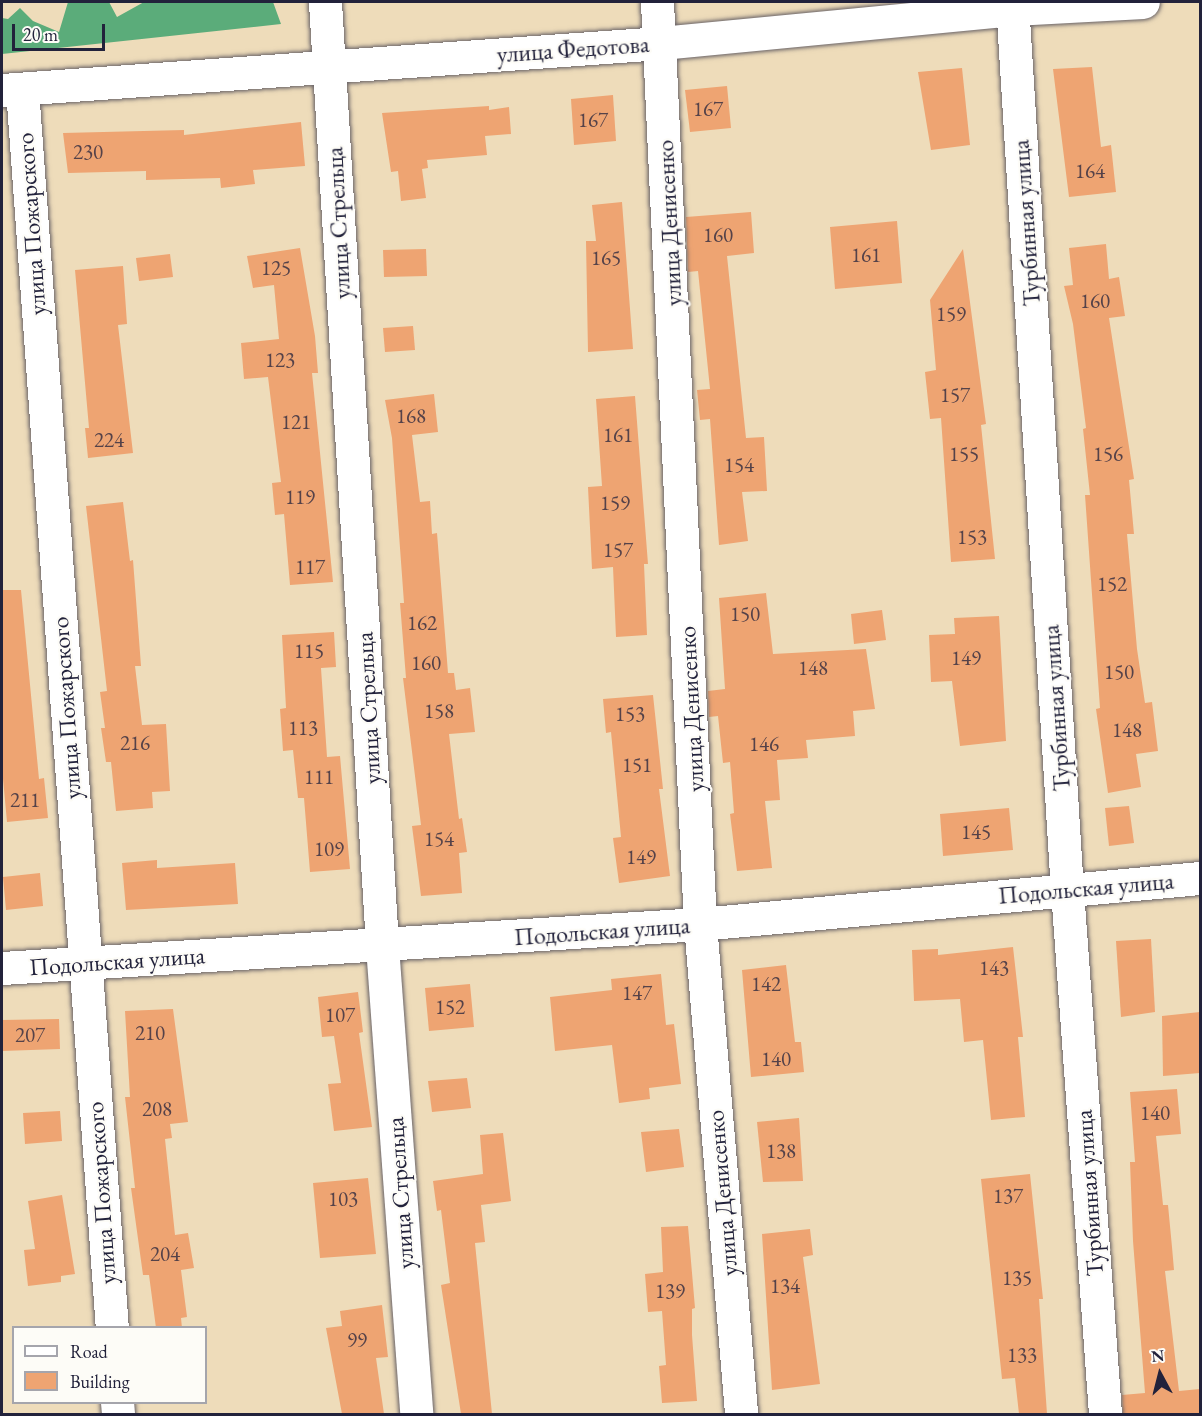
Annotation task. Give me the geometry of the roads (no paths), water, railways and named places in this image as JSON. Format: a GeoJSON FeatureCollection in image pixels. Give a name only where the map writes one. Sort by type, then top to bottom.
{"type":"FeatureCollection","features":[{"type":"Feature","properties":{"kind":"street","name":"улица Стрельца"},"geometry":{"type":"LineString","coordinates":[[325,2],[382,946],[416,1414]]}},
{"type":"Feature","properties":{"kind":"street","name":"улица Денисенко"},"geometry":{"type":"LineString","coordinates":[[657,2],[661,43],[700,924],[741,1414]]}},
{"type":"Feature","properties":{"kind":"street","name":"улица Федотова"},"geometry":{"type":"LineString","coordinates":[[12,89],[329,64],[661,43],[1012,5],[1143,2]]}},
{"type":"Feature","properties":{"kind":"street","name":"Турбинная улица"},"geometry":{"type":"LineString","coordinates":[[1012,5],[1067,890],[1105,1414]]}},
{"type":"Feature","properties":{"kind":"street","name":"улица Пожарского"},"geometry":{"type":"LineString","coordinates":[[12,89],[112,1326]]}},
{"type":"Feature","properties":{"kind":"street","name":"Подольская улица"},"geometry":{"type":"LineString","coordinates":[[2,968],[382,946],[700,924],[1200,878]]}}]}
